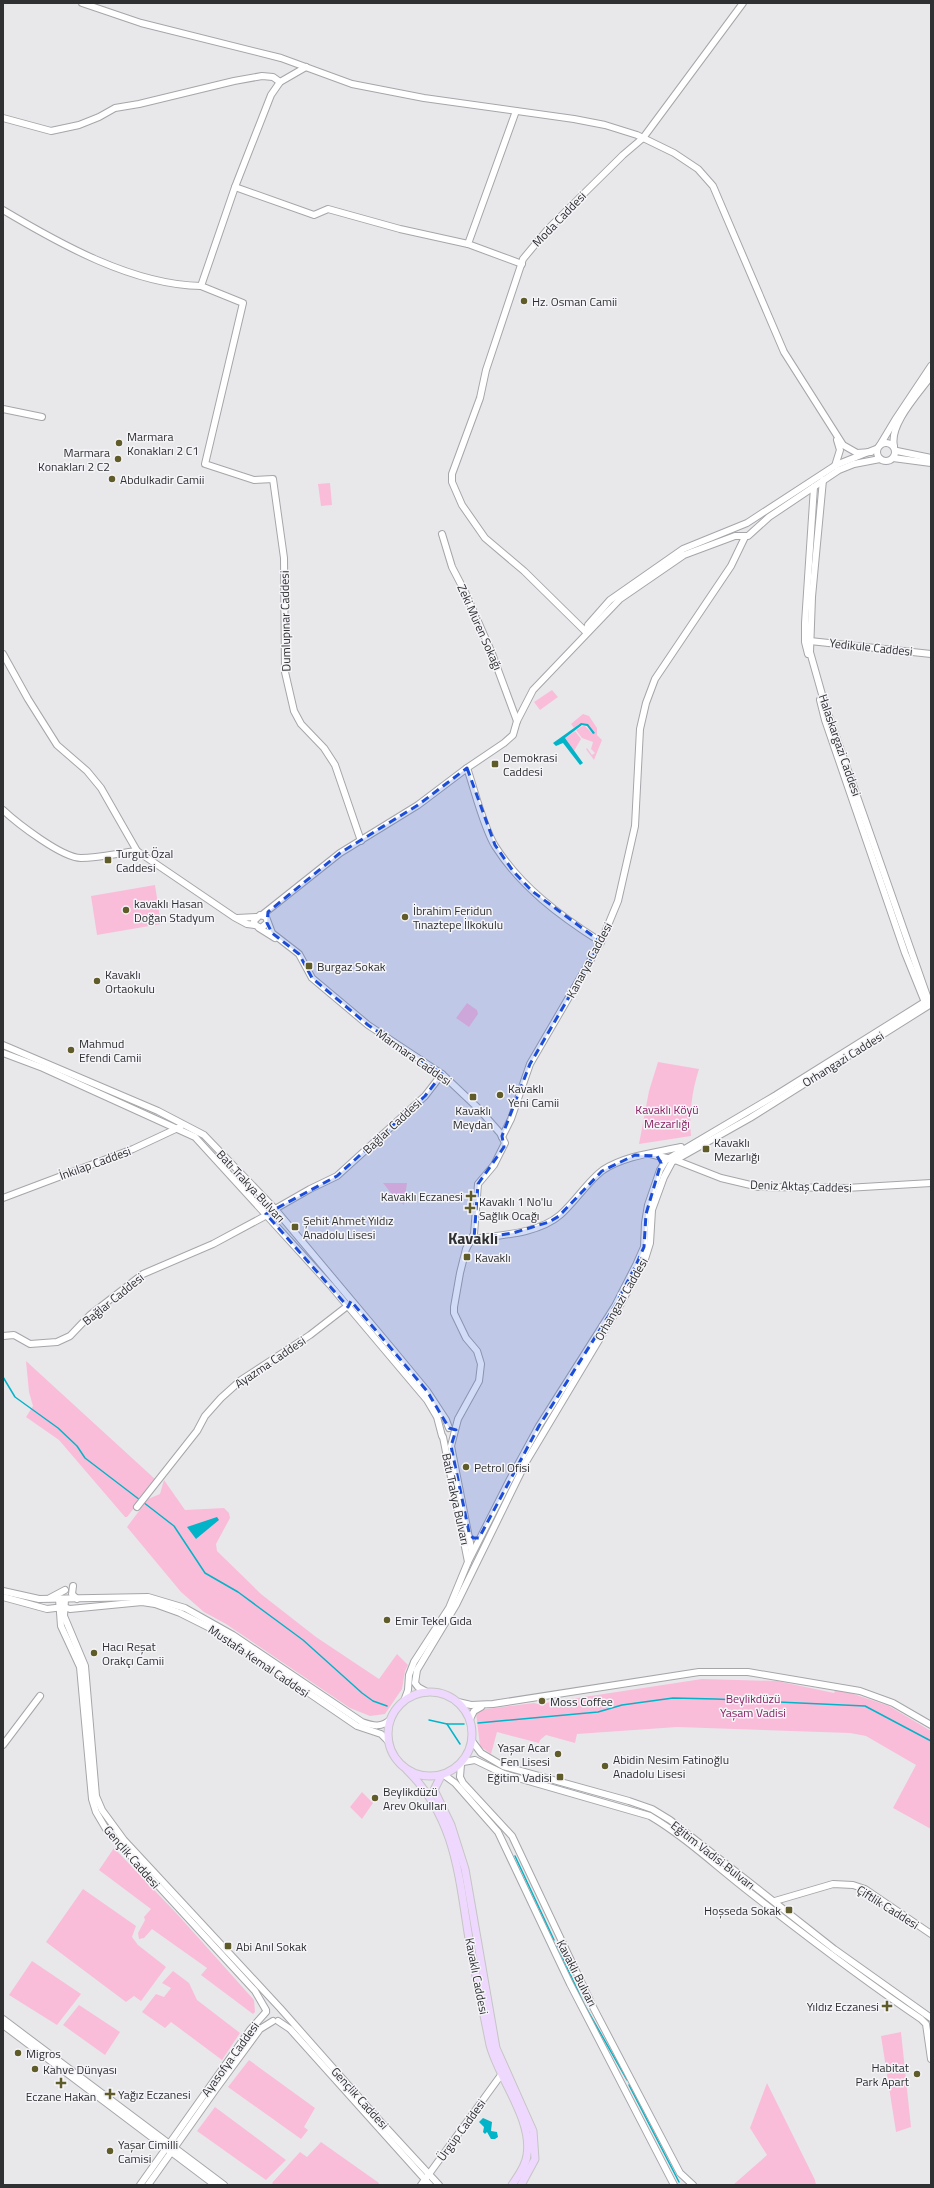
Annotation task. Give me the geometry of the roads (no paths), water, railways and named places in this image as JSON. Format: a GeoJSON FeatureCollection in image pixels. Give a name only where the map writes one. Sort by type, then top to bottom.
{"type":"FeatureCollection","features":[{"type":"Feature","properties":{"kind":"main road"},"geometry":{"type":"LineString","coordinates":[[82,3],[140,23],[254,50],[352,84],[380,90],[597,123],[643,138],[690,163],[709,180],[784,352],[846,449],[857,453],[876,449],[931,366]]}},
{"type":"Feature","properties":{"kind":"main road","name":"Moda Caddesi"},"geometry":{"type":"LineString","coordinates":[[586,632],[524,571],[485,538],[462,505],[452,478],[457,456],[480,398],[486,370],[527,253],[548,229],[623,155],[643,138],[743,3]]}},
{"type":"Feature","properties":{"kind":"main road"},"geometry":{"type":"LineString","coordinates":[[3,210],[44,234],[131,273],[186,286],[201,286],[235,187],[272,95],[280,82],[306,67]]}},
{"type":"Feature","properties":{"kind":"main road"},"geometry":{"type":"LineString","coordinates":[[3,118],[52,131],[79,125],[116,108],[139,104],[234,81],[262,76],[273,77],[280,82]]}},
{"type":"Feature","properties":{"kind":"main road"},"geometry":{"type":"LineString","coordinates":[[468,244],[516,111]]}},
{"type":"Feature","properties":{"kind":"main road"},"geometry":{"type":"LineString","coordinates":[[235,187],[314,216],[328,208],[400,230],[468,244],[522,264]]}},
{"type":"Feature","properties":{"kind":"main road","name":"Dumlupınar Caddesi"},"geometry":{"type":"LineString","coordinates":[[201,286],[243,303],[205,464],[254,480],[273,480],[284,558],[285,672],[294,711],[301,724],[324,748],[335,765],[361,841]]}},
{"type":"Feature","properties":{"kind":"main road"},"geometry":{"type":"LineString","coordinates":[[894,458],[895,448],[892,439],[895,427],[931,376]]}},
{"type":"Feature","properties":{"kind":"main road"},"geometry":{"type":"LineString","coordinates":[[3,409],[42,417]]}},
{"type":"Feature","properties":{"kind":"main road"},"geometry":{"type":"LineString","coordinates":[[833,430],[840,450],[834,466]]}},
{"type":"Feature","properties":{"kind":"main road"},"geometry":{"type":"LineString","coordinates":[[586,632],[588,625],[610,600],[683,549],[743,525],[756,518],[834,466],[886,444],[931,458]]}},
{"type":"Feature","properties":{"kind":"main road"},"geometry":{"type":"LineString","coordinates":[[876,449],[880,459]]}},
{"type":"Feature","properties":{"kind":"main road"},"geometry":{"type":"LineString","coordinates":[[263,918],[263,928],[257,926],[263,918],[268,912],[340,853],[418,805],[467,768],[504,744],[513,735],[517,721],[533,690],[586,632],[620,599],[684,555],[735,536],[745,537],[769,517],[845,466],[880,459],[884,461],[894,458],[931,463]]}},
{"type":"Feature","properties":{"kind":"main road","name":"Halaskargazi Caddesi"},"geometry":{"type":"LineString","coordinates":[[823,480],[810,652],[825,705],[885,886]]}},
{"type":"Feature","properties":{"kind":"main road"},"geometry":{"type":"LineString","coordinates":[[814,487],[805,642],[825,720],[885,886],[903,941],[929,1002]]}},
{"type":"Feature","properties":{"kind":"main road"},"geometry":{"type":"LineString","coordinates":[[743,525],[751,528],[745,537]]}},
{"type":"Feature","properties":{"kind":"main road"},"geometry":{"type":"LineString","coordinates":[[743,525],[739,530],[745,537]]}},
{"type":"Feature","properties":{"kind":"main road","name":"Zeki Müren Sokağı"},"geometry":{"type":"LineString","coordinates":[[442,534],[452,567],[466,594],[491,651],[517,721]]}},
{"type":"Feature","properties":{"kind":"main road","name":"Kanarya Caddesi"},"geometry":{"type":"LineString","coordinates":[[502,1137],[532,1061],[600,942],[618,901],[635,826],[641,723],[646,703],[655,679],[731,566],[745,537]]}},
{"type":"Feature","properties":{"kind":"main road","name":"Yedikule Caddesi"},"geometry":{"type":"LineString","coordinates":[[810,641],[931,654]]}},
{"type":"Feature","properties":{"kind":"main road"},"geometry":{"type":"LineString","coordinates":[[3,654],[28,699],[57,745],[87,772],[101,788],[137,851],[80,858],[51,845],[28,830],[3,810]]}},
{"type":"Feature","properties":{"kind":"main road"},"geometry":{"type":"LineString","coordinates":[[467,768],[495,845],[514,871],[538,896],[572,924],[600,942]]}},
{"type":"Feature","properties":{"kind":"main road","name":"Marmara Caddesi"},"geometry":{"type":"LineString","coordinates":[[137,851],[237,918],[247,924],[257,926],[266,934],[277,938],[299,954],[312,978],[363,1021],[442,1074],[476,1105],[502,1137]]}},
{"type":"Feature","properties":{"kind":"main road"},"geometry":{"type":"LineString","coordinates":[[237,918],[263,918]]}},
{"type":"Feature","properties":{"kind":"main road","name":"Marmara Caddesi"},"geometry":{"type":"LineString","coordinates":[[263,918],[277,938]]}},
{"type":"Feature","properties":{"kind":"main road","name":"Orhangazi Caddesi"},"geometry":{"type":"LineString","coordinates":[[475,1564],[526,1462],[620,1305],[645,1259],[650,1243],[651,1217],[655,1201],[668,1168],[675,1160],[874,1036],[895,1025],[929,1002]]}},
{"type":"Feature","properties":{"kind":"main road","name":"Batı Trakya Bulvarı"},"geometry":{"type":"LineString","coordinates":[[3,1045],[184,1124],[204,1135],[275,1209],[427,1391],[446,1420],[451,1432],[451,1446],[475,1564]]}},
{"type":"Feature","properties":{"kind":"main road","name":"Batı Trakya Bulvarı"},"geometry":{"type":"LineString","coordinates":[[3,1053],[43,1068],[196,1137],[210,1151],[348,1307],[427,1400],[437,1417],[443,1436],[468,1562]]}},
{"type":"Feature","properties":{"kind":"main road","name":"Bağlar Caddesi"},"geometry":{"type":"LineString","coordinates":[[3,1336],[14,1335],[30,1344],[57,1342],[70,1336],[90,1315],[143,1274],[213,1244],[267,1215],[268,1208],[275,1209],[310,1189],[337,1176],[425,1096],[442,1074]]}},
{"type":"Feature","properties":{"kind":"main road","name":"Orhangazi Caddesi"},"geometry":{"type":"LineString","coordinates":[[472,1554],[536,1432],[615,1306],[636,1265],[644,1247],[647,1210],[661,1168],[668,1158],[690,1145],[744,1118]]}},
{"type":"Feature","properties":{"kind":"main road","name":"İnkılap Caddesi"},"geometry":{"type":"LineString","coordinates":[[3,1198],[133,1149],[178,1129],[184,1124]]}},
{"type":"Feature","properties":{"kind":"main road"},"geometry":{"type":"LineString","coordinates":[[451,1432],[444,1430],[443,1436],[448,1440],[479,1381],[481,1364],[477,1351],[466,1338],[454,1313],[460,1273],[466,1249],[473,1239],[478,1205],[476,1193],[478,1184],[500,1155],[505,1143],[502,1137]]}},
{"type":"Feature","properties":{"kind":"main road"},"geometry":{"type":"LineString","coordinates":[[473,1239],[513,1233],[549,1222],[559,1216],[602,1171],[635,1155],[650,1154],[690,1145]]}},
{"type":"Feature","properties":{"kind":"main road"},"geometry":{"type":"LineString","coordinates":[[650,1154],[657,1156],[660,1160],[661,1168]]}},
{"type":"Feature","properties":{"kind":"main road","name":"Deniz Aktaş Caddesi"},"geometry":{"type":"LineString","coordinates":[[650,1154],[675,1160],[721,1178],[759,1186],[846,1188],[931,1183]]}},
{"type":"Feature","properties":{"kind":"main road","name":"Ayazma Caddesi"},"geometry":{"type":"LineString","coordinates":[[137,1507],[196,1431],[205,1416],[241,1380],[310,1335],[348,1307],[352,1301]]}},
{"type":"Feature","properties":{"kind":"main road"},"geometry":{"type":"LineString","coordinates":[[469,1532],[476,1539],[482,1536]]}},
{"type":"Feature","properties":{"kind":"main road","name":"Batı Trakya Bulvarı"},"geometry":{"type":"LineString","coordinates":[[404,1701],[408,1690],[410,1671],[449,1608],[472,1554]]}},
{"type":"Feature","properties":{"kind":"main road","name":"Batı Trakya Bulvarı"},"geometry":{"type":"LineString","coordinates":[[468,1562],[475,1564]]}},
{"type":"Feature","properties":{"kind":"main road"},"geometry":{"type":"LineString","coordinates":[[427,1692],[417,1685],[415,1676],[456,1605],[475,1564]]}},
{"type":"Feature","properties":{"kind":"main road"},"geometry":{"type":"LineString","coordinates":[[73,1586],[72,1594],[77,1598]]}},
{"type":"Feature","properties":{"kind":"main road"},"geometry":{"type":"LineString","coordinates":[[47,1599],[65,1590]]}},
{"type":"Feature","properties":{"kind":"main road","name":"Mustafa Kemal Caddesi"},"geometry":{"type":"LineString","coordinates":[[3,1591],[28,1598],[47,1599],[148,1597],[185,1608],[222,1628],[362,1722],[378,1726],[391,1719]]}},
{"type":"Feature","properties":{"kind":"main road","name":"Mustafa Kemal Caddesi"},"geometry":{"type":"LineString","coordinates":[[3,1597],[47,1608],[70,1609],[142,1602],[155,1604],[180,1612],[224,1635],[357,1726],[381,1734],[388,1742]]}},
{"type":"Feature","properties":{"kind":"main road"},"geometry":{"type":"LineString","coordinates":[[61,1608],[62,1599]]}},
{"type":"Feature","properties":{"kind":"main road"},"geometry":{"type":"LineString","coordinates":[[47,1608],[55,1613],[59,1620]]}},
{"type":"Feature","properties":{"kind":"main road","name":"Gençlik Caddesi"},"geometry":{"type":"LineString","coordinates":[[61,1608],[59,1620],[80,1667],[90,1791],[96,1812],[106,1829],[255,1991],[266,2011]]}},
{"type":"Feature","properties":{"kind":"main road","name":"Gençlik Caddesi"},"geometry":{"type":"LineString","coordinates":[[61,1608],[85,1666],[96,1796],[102,1810],[124,1840],[276,2005]]}},
{"type":"Feature","properties":{"kind":"main road"},"geometry":{"type":"LineString","coordinates":[[458,1702],[470,1719],[472,1741],[462,1763],[442,1775],[427,1777],[407,1770],[395,1758],[388,1742],[388,1729],[391,1719],[404,1701],[411,1696],[427,1692],[443,1694],[458,1702],[471,1705],[493,1704],[699,1672],[732,1671],[773,1676],[860,1691],[894,1703],[931,1725]]}},
{"type":"Feature","properties":{"kind":"main road"},"geometry":{"type":"LineString","coordinates":[[3,1746],[40,1696]]}},
{"type":"Feature","properties":{"kind":"main road"},"geometry":{"type":"LineString","coordinates":[[470,1719],[476,1709],[493,1704]]}},
{"type":"Feature","properties":{"kind":"main road","name":"Eğitim Vadisi Bulvarı"},"geometry":{"type":"LineString","coordinates":[[472,1741],[481,1753],[503,1766],[628,1801],[652,1810],[670,1820],[775,1901],[834,1949],[931,2018]]}},
{"type":"Feature","properties":{"kind":"main road","name":"Eğitim Vadisi Bulvarı"},"geometry":{"type":"LineString","coordinates":[[462,1763],[475,1760],[504,1774],[650,1816],[671,1828],[762,1902],[866,1982],[921,2019],[926,2024],[931,2059]]}},
{"type":"Feature","properties":{"kind":"main road","name":"Kavaklı Bulvarı"},"geometry":{"type":"LineString","coordinates":[[462,1763],[460,1777],[463,1783],[512,1836],[593,2007],[680,2173],[693,2185]]}},
{"type":"Feature","properties":{"kind":"main road","name":"Kavaklı Caddesi"},"geometry":{"type":"LineString","coordinates":[[407,1770],[423,1786],[450,1836],[490,2045],[501,2075],[525,2128],[528,2145],[527,2156],[512,2185]]}},
{"type":"Feature","properties":{"kind":"main road","name":"Kavaklı Bulvarı"},"geometry":{"type":"LineString","coordinates":[[442,1775],[455,1783],[498,1832],[570,1984],[674,2185]]}},
{"type":"Feature","properties":{"kind":"main road","name":"Kavaklı Caddesi"},"geometry":{"type":"LineString","coordinates":[[442,1775],[434,1790],[451,1825],[465,1869],[494,2038],[505,2070],[531,2123],[533,2131],[535,2159],[520,2185]]}},
{"type":"Feature","properties":{"kind":"main road","name":"Çiftlik Caddesi"},"geometry":{"type":"LineString","coordinates":[[775,1901],[833,1884],[852,1885],[865,1890],[931,1934]]}},
{"type":"Feature","properties":{"kind":"main road"},"geometry":{"type":"LineString","coordinates":[[762,1902],[767,1896]]}},
{"type":"Feature","properties":{"kind":"main road"},"geometry":{"type":"LineString","coordinates":[[276,2005],[282,2011],[282,2016],[275,2021],[268,2019],[266,2011],[271,2006],[276,2005]]}},
{"type":"Feature","properties":{"kind":"main road","name":"Ayasofya Caddesi"},"geometry":{"type":"LineString","coordinates":[[140,2185],[250,2030],[266,2011]]}},
{"type":"Feature","properties":{"kind":"main road","name":"Gençlik Caddesi"},"geometry":{"type":"LineString","coordinates":[[282,2011],[439,2185]]}},
{"type":"Feature","properties":{"kind":"main road"},"geometry":{"type":"LineString","coordinates":[[3,2019],[115,2108]]}},
{"type":"Feature","properties":{"kind":"main road","name":"Gençlik Caddesi"},"geometry":{"type":"LineString","coordinates":[[275,2021],[290,2029],[430,2185]]}},
{"type":"Feature","properties":{"kind":"main road","name":"Ayasofya Caddesi"},"geometry":{"type":"LineString","coordinates":[[148,2185],[260,2029],[275,2021]]}},
{"type":"Feature","properties":{"kind":"main road"},"geometry":{"type":"LineString","coordinates":[[3,2025],[167,2146],[224,2185]]}},
{"type":"Feature","properties":{"kind":"main road","name":"Ürgüp Caddesi"},"geometry":{"type":"LineString","coordinates":[[421,2185],[501,2075]]}},
{"type":"Feature","properties":{"kind":"main road"},"geometry":{"type":"LineString","coordinates":[[173,2150],[215,2185]]}},
{"type":"Feature","properties":{"kind":"water"},"geometry":{"type":"Polygon","coordinates":[[[581,723],[588,724],[595,733],[593,734],[587,726],[582,725],[565,738],[583,763],[580,765],[563,743],[556,746],[553,743],[581,723]]]}},
{"type":"Feature","properties":{"kind":"water"},"geometry":{"type":"Polygon","coordinates":[[[217,1517],[219,1520],[196,1539],[187,1527],[217,1517]]]}},
{"type":"Feature","properties":{"kind":"water"},"geometry":{"type":"Polygon","coordinates":[[[483,2118],[492,2122],[491,2131],[497,2132],[498,2137],[491,2139],[487,2132],[485,2134],[483,2132],[484,2127],[479,2122],[483,2118]]]}},
{"type":"Feature","properties":{"kind":"waterway"},"geometry":{"type":"LineString","coordinates":[[3,1377],[15,1397],[58,1428],[77,1446],[85,1458],[140,1500]]}},
{"type":"Feature","properties":{"kind":"waterway"},"geometry":{"type":"LineString","coordinates":[[143,1502],[174,1526],[205,1573],[238,1592],[303,1640],[362,1693],[373,1701],[387,1706]]}},
{"type":"Feature","properties":{"kind":"waterway"},"geometry":{"type":"LineString","coordinates":[[478,1723],[598,1712],[622,1705],[673,1698],[716,1699],[865,1706],[931,1741]]}},
{"type":"Feature","properties":{"kind":"waterway"},"geometry":{"type":"LineString","coordinates":[[429,1720],[447,1724],[464,1724]]}},
{"type":"Feature","properties":{"kind":"waterway"},"geometry":{"type":"LineString","coordinates":[[447,1724],[460,1744]]}},
{"type":"Feature","properties":{"kind":"waterway"},"geometry":{"type":"LineString","coordinates":[[515,1856],[554,1940]]}},
{"type":"Feature","properties":{"kind":"waterway"},"geometry":{"type":"LineString","coordinates":[[557,1946],[584,2004],[627,2080]]}},
{"type":"Feature","properties":{"kind":"waterway"},"geometry":{"type":"LineString","coordinates":[[629,2085],[679,2182]]}},
{"type":"Feature","properties":{"kind":"place","name":"Hz. Osman Camii"},"geometry":{"type":"Point","coordinates":[524,301]}},
{"type":"Feature","properties":{"kind":"place","name":"Marmara Konakları 2 C1"},"geometry":{"type":"Point","coordinates":[119,443]}},
{"type":"Feature","properties":{"kind":"place","name":"Marmara Konakları 2 C2"},"geometry":{"type":"Point","coordinates":[118,459]}},
{"type":"Feature","properties":{"kind":"place","name":"Abdulkadir Camii"},"geometry":{"type":"Point","coordinates":[112,479]}},
{"type":"Feature","properties":{"kind":"place","name":"Demokrasi Caddesi"},"geometry":{"type":"Point","coordinates":[495,764]}},
{"type":"Feature","properties":{"kind":"place","name":"Turgut Özal Caddesi"},"geometry":{"type":"Point","coordinates":[108,860]}},
{"type":"Feature","properties":{"kind":"place","name":"kavaklı Hasan Doğan Stadyum"},"geometry":{"type":"Point","coordinates":[126,910]}},
{"type":"Feature","properties":{"kind":"place","name":"İbrahim Feridun Tınaztepe İlkokulu"},"geometry":{"type":"Point","coordinates":[405,917]}},
{"type":"Feature","properties":{"kind":"place","name":"Burgaz Sokak"},"geometry":{"type":"Point","coordinates":[309,966]}},
{"type":"Feature","properties":{"kind":"place","name":"Kavaklı Ortaokulu"},"geometry":{"type":"Point","coordinates":[97,981]}},
{"type":"Feature","properties":{"kind":"place","name":"Mahmud Efendi Camii"},"geometry":{"type":"Point","coordinates":[71,1050]}},
{"type":"Feature","properties":{"kind":"place","name":"Kavaklı Yeni Camii"},"geometry":{"type":"Point","coordinates":[500,1095]}},
{"type":"Feature","properties":{"kind":"place","name":"Kavaklı Meydan"},"geometry":{"type":"Point","coordinates":[473,1097]}},
{"type":"Feature","properties":{"kind":"place","name":"Kavaklı Mezarlığı"},"geometry":{"type":"Point","coordinates":[706,1149]}},
{"type":"Feature","properties":{"kind":"place","name":"Kavaklı Eczanesi"},"geometry":{"type":"Point","coordinates":[471,1196]}},
{"type":"Feature","properties":{"kind":"place","name":"Kavaklı 1 No'lu Sağlık Ocağı"},"geometry":{"type":"Point","coordinates":[470,1208]}},
{"type":"Feature","properties":{"kind":"place","name":"Şehit Ahmet Yıldız Anadolu Lisesi"},"geometry":{"type":"Point","coordinates":[295,1227]}},
{"type":"Feature","properties":{"kind":"place","name":"Kavaklı"},"geometry":{"type":"Point","coordinates":[467,1257]}},
{"type":"Feature","properties":{"kind":"place","name":"Petrol Ofisi"},"geometry":{"type":"Point","coordinates":[466,1467]}},
{"type":"Feature","properties":{"kind":"place","name":"Emir Tekel Gıda"},"geometry":{"type":"Point","coordinates":[387,1620]}},
{"type":"Feature","properties":{"kind":"place","name":"Hacı Reşat Orakçı Camii"},"geometry":{"type":"Point","coordinates":[94,1653]}},
{"type":"Feature","properties":{"kind":"place","name":"Moss Coffee"},"geometry":{"type":"Point","coordinates":[542,1701]}},
{"type":"Feature","properties":{"kind":"place","name":"Yaşar Acar Fen Lisesi"},"geometry":{"type":"Point","coordinates":[558,1754]}},
{"type":"Feature","properties":{"kind":"place","name":"Abidin Nesim Fatinoğlu Anadolu Lisesi"},"geometry":{"type":"Point","coordinates":[605,1766]}},
{"type":"Feature","properties":{"kind":"place","name":"Eğitim Vadisi"},"geometry":{"type":"Point","coordinates":[560,1777]}},
{"type":"Feature","properties":{"kind":"place","name":"Beylikdüzü Arev Okulları"},"geometry":{"type":"Point","coordinates":[375,1798]}},
{"type":"Feature","properties":{"kind":"place","name":"Hoşseda Sokak"},"geometry":{"type":"Point","coordinates":[789,1910]}},
{"type":"Feature","properties":{"kind":"place","name":"Abi Anıl Sokak"},"geometry":{"type":"Point","coordinates":[228,1946]}},
{"type":"Feature","properties":{"kind":"place","name":"Yıldız Eczanesi"},"geometry":{"type":"Point","coordinates":[887,2006]}},
{"type":"Feature","properties":{"kind":"place","name":"Migros"},"geometry":{"type":"Point","coordinates":[18,2053]}},
{"type":"Feature","properties":{"kind":"place","name":"Kahve Dünyası"},"geometry":{"type":"Point","coordinates":[35,2069]}},
{"type":"Feature","properties":{"kind":"place","name":"Habitat Park Apart"},"geometry":{"type":"Point","coordinates":[917,2074]}},
{"type":"Feature","properties":{"kind":"place","name":"Eczane Hakan"},"geometry":{"type":"Point","coordinates":[61,2083]}},
{"type":"Feature","properties":{"kind":"place","name":"Yağız Eczanesi"},"geometry":{"type":"Point","coordinates":[110,2094]}},
{"type":"Feature","properties":{"kind":"place","name":"Yaşar Cimilli Camisi"},"geometry":{"type":"Point","coordinates":[110,2151]}},
{"type":"Feature","properties":{"kind":"district","name":"Kavaklı"},"geometry":{"type":"Point","coordinates":[473,1238]}},
{"type":"Feature","properties":{"kind":"park label","name":"Kavaklı Köyü Mezarlığı"},"geometry":{"type":"Point","coordinates":[667,1116]}},
{"type":"Feature","properties":{"kind":"park label","name":"Beylikdüzü Yaşam Vadisi"},"geometry":{"type":"Point","coordinates":[753,1705]}}]}
